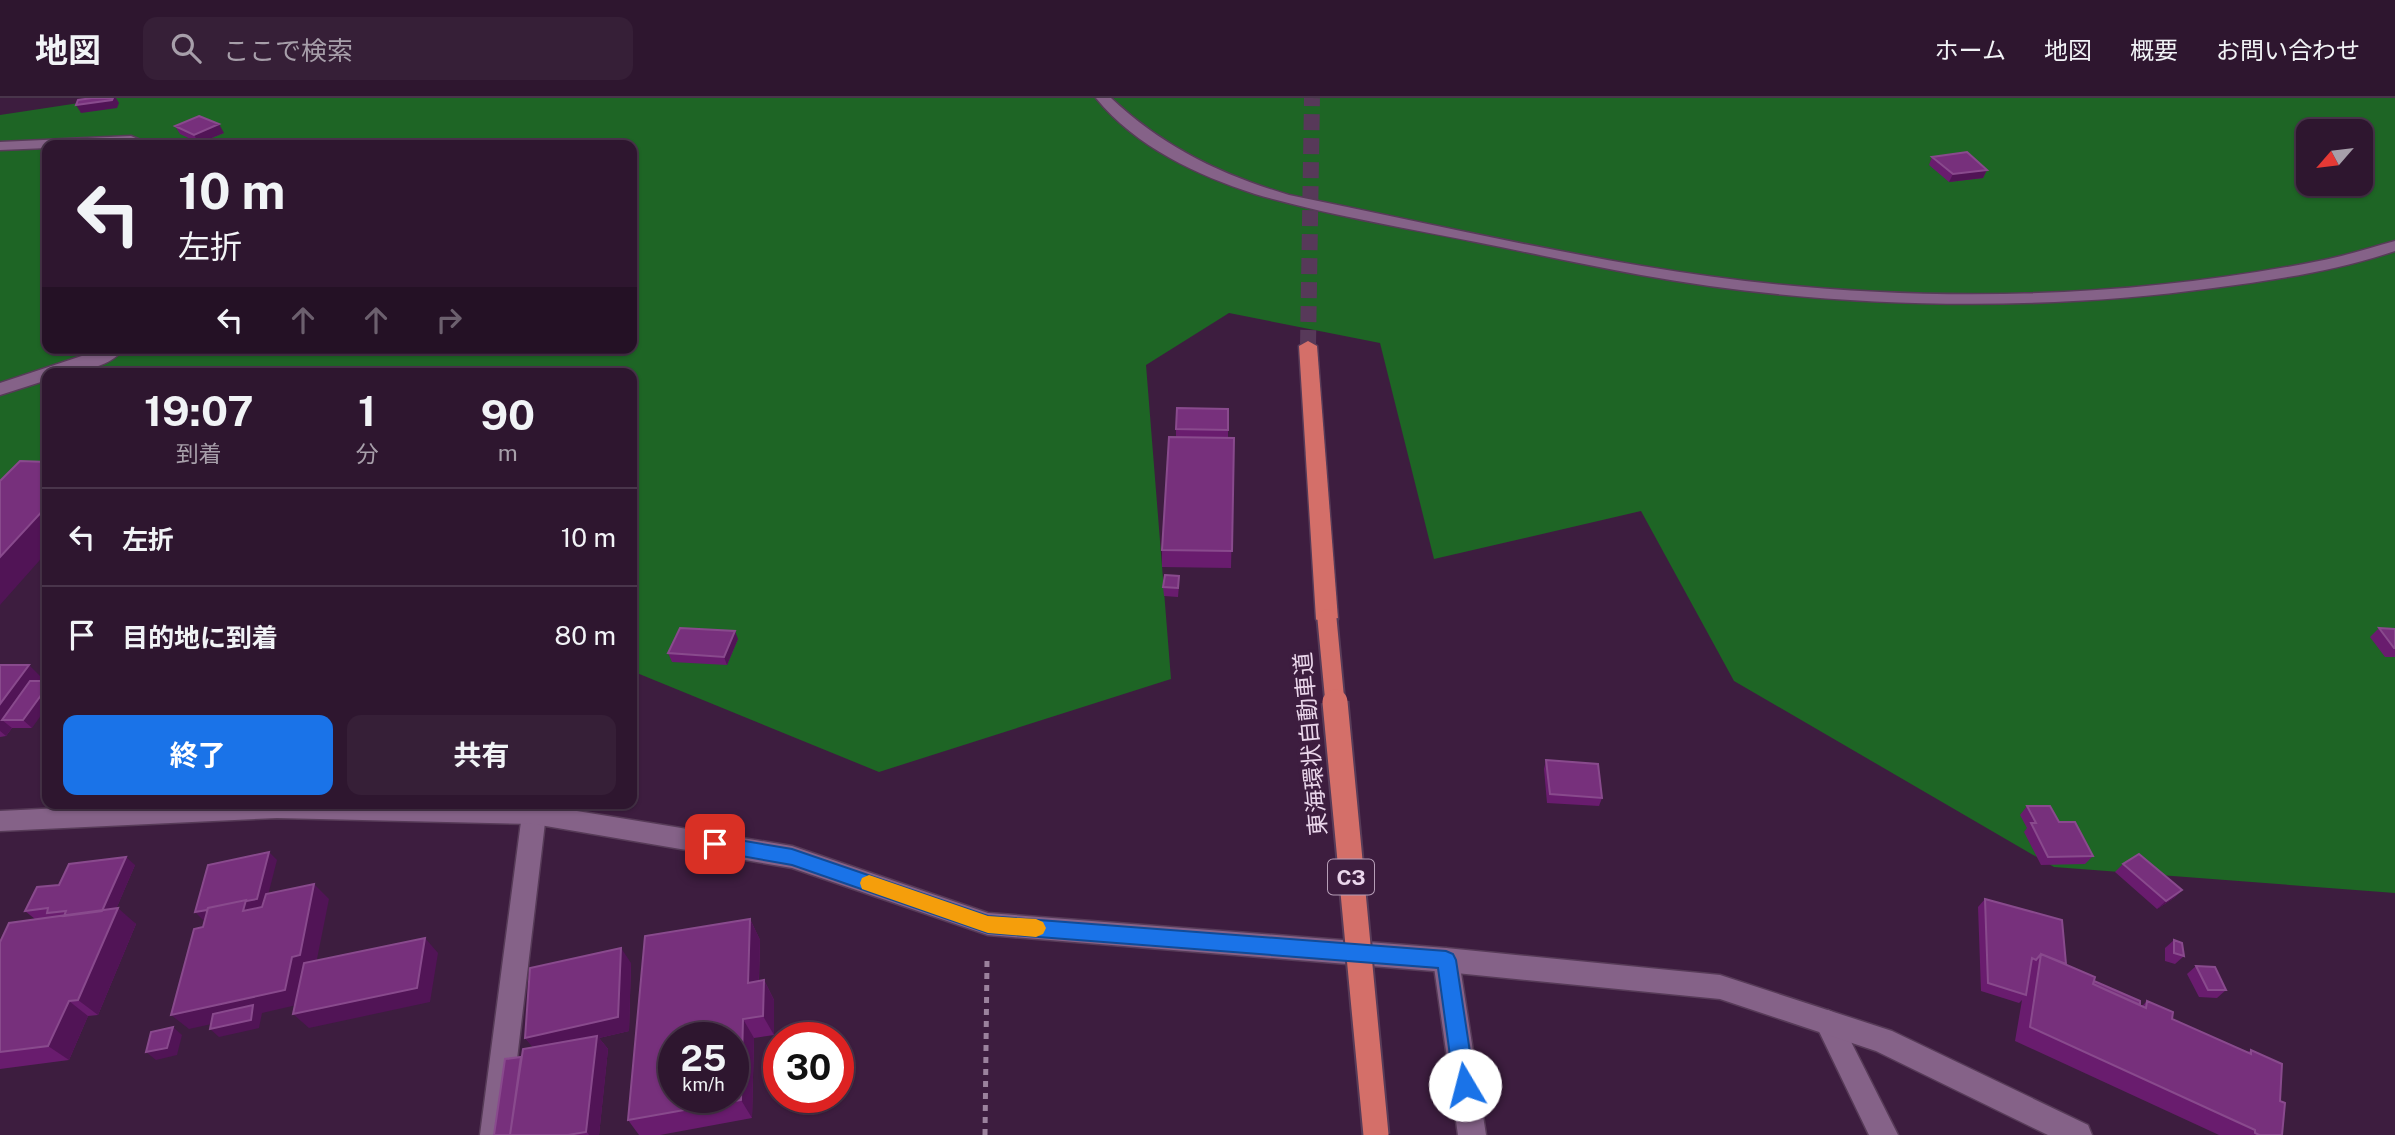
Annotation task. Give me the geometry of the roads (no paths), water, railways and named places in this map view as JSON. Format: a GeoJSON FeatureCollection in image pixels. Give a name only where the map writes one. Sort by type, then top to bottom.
{"type":"FeatureCollection","features":[{"type":"Feature","properties":{"kind":"highway","name":"東海環状自動車道"},"geometry":{"type":"LineString","coordinates":[[1308,346],[1327,619],[1376,1135]]}},
{"type":"Feature","properties":{"kind":"street"},"geometry":{"type":"LineString","coordinates":[[1103,98],[1167,152],[1204,172],[1242,187],[1328,208],[1630,268],[1796,290],[2012,298],[2182,289],[2290,272],[2395,246]]}},
{"type":"Feature","properties":{"kind":"street"},"geometry":{"type":"LineString","coordinates":[[0,146],[42,144]]}},
{"type":"Feature","properties":{"kind":"street"},"geometry":{"type":"LineString","coordinates":[[69,368],[111,354]]}},
{"type":"Feature","properties":{"kind":"street"},"geometry":{"type":"LineString","coordinates":[[0,389],[42,376]]}},
{"type":"Feature","properties":{"kind":"street"},"geometry":{"type":"LineString","coordinates":[[0,821],[256,809]]}},
{"type":"Feature","properties":{"kind":"street"},"geometry":{"type":"LineString","coordinates":[[320,809],[534,814],[792,857],[988,924],[1446,960],[1720,987],[1882,1040],[2078,1135]]}},
{"type":"Feature","properties":{"kind":"street"},"geometry":{"type":"LineString","coordinates":[[494,1135],[534,814]]}},
{"type":"Feature","properties":{"kind":"street"},"geometry":{"type":"LineString","coordinates":[[1446,960],[1472,1135]]}},
{"type":"Feature","properties":{"kind":"street"},"geometry":{"type":"LineString","coordinates":[[1828,1023],[1884,1135]]}},
{"type":"Feature","properties":{"kind":"tunnel"},"geometry":{"type":"LineString","coordinates":[[1308,346],[1312,98]]}}]}
